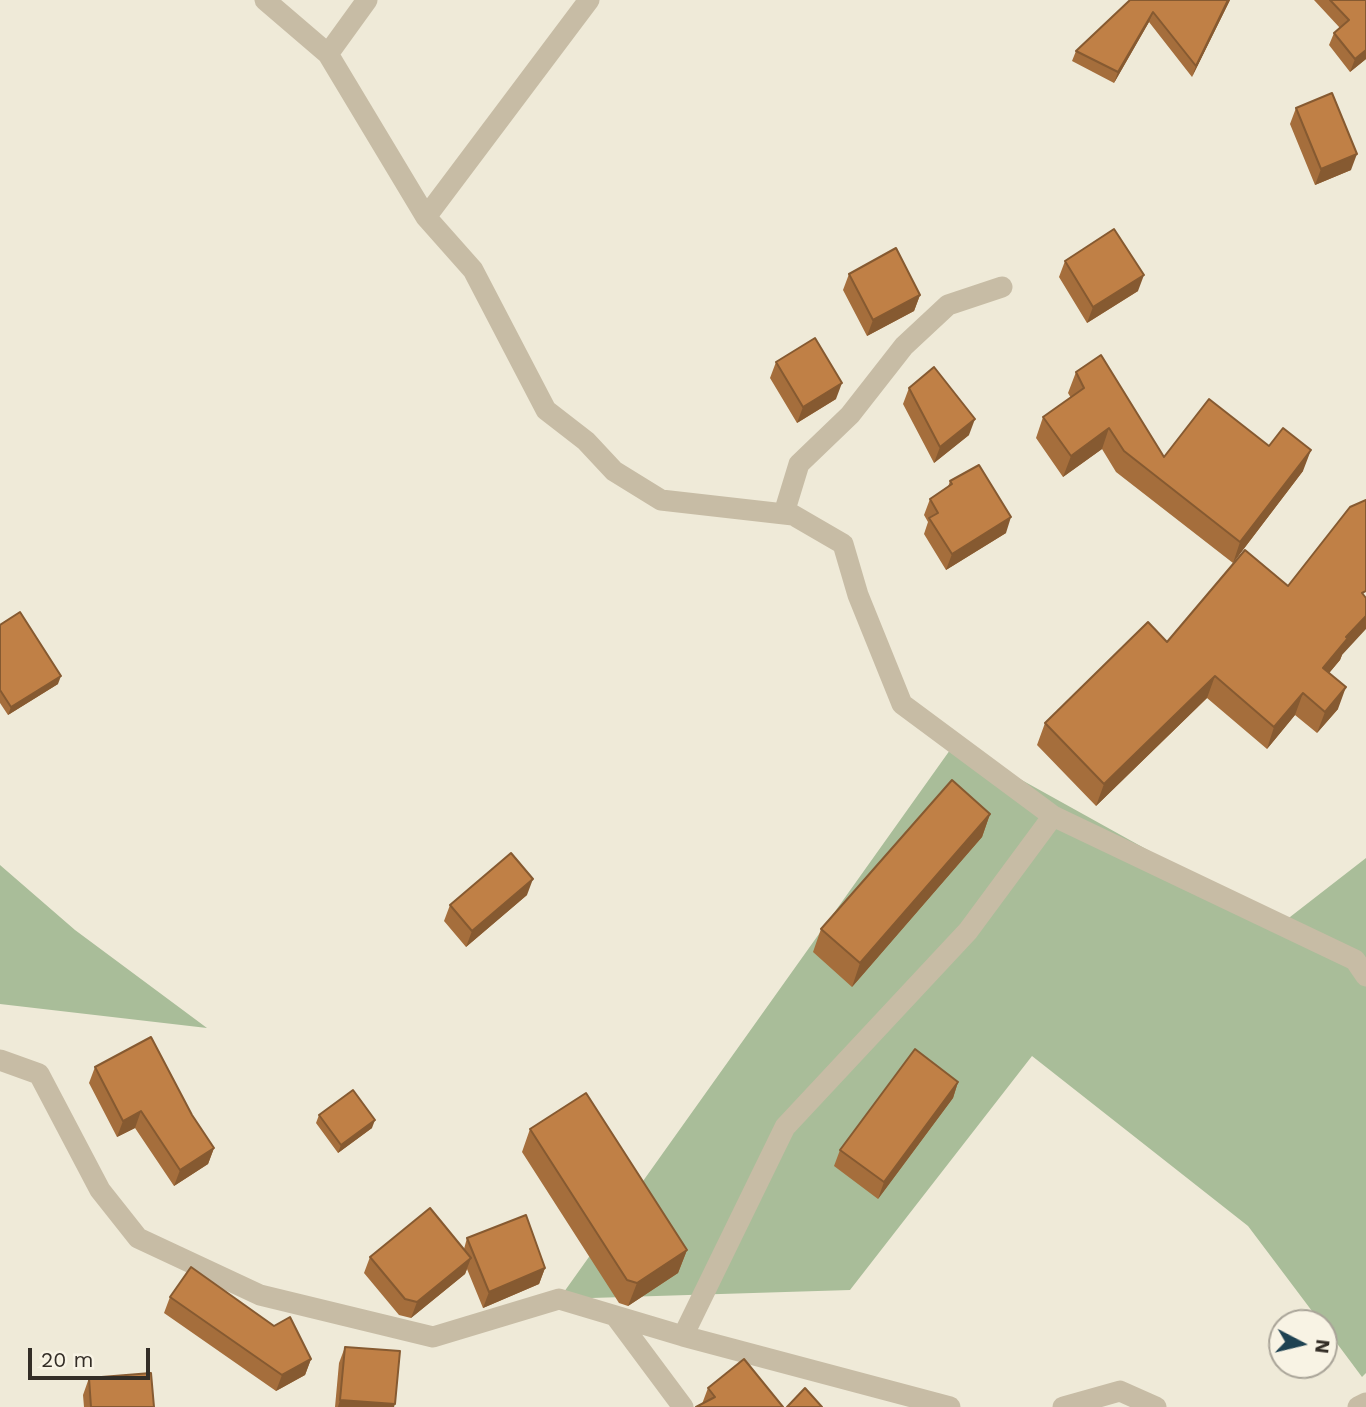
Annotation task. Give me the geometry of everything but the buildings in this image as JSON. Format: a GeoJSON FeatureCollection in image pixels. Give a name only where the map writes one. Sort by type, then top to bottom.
{"type":"FeatureCollection","features":[{"type":"Feature","properties":{"kind":"street"},"geometry":{"type":"LineString","coordinates":[[265,0],[328,54],[426,217],[473,270],[546,410],[586,441],[614,471],[661,500],[793,514],[843,544],[858,595],[902,704],[1054,816],[1355,960],[1366,976]]}},
{"type":"Feature","properties":{"kind":"street"},"geometry":{"type":"LineString","coordinates":[[328,54],[367,0]]}},
{"type":"Feature","properties":{"kind":"street"},"geometry":{"type":"LineString","coordinates":[[426,217],[589,0]]}},
{"type":"Feature","properties":{"kind":"street"},"geometry":{"type":"LineString","coordinates":[[784,513],[799,464],[850,415],[904,346],[948,305],[1002,287]]}},
{"type":"Feature","properties":{"kind":"street"},"geometry":{"type":"LineString","coordinates":[[683,1336],[785,1127],[968,931],[1054,816]]}},
{"type":"Feature","properties":{"kind":"street"},"geometry":{"type":"LineString","coordinates":[[0,1060],[39,1074],[100,1190],[138,1238],[260,1295],[433,1337],[559,1298],[683,1336],[950,1407]]}},
{"type":"Feature","properties":{"kind":"street"},"geometry":{"type":"LineString","coordinates":[[617,1317],[683,1407]]}},
{"type":"Feature","properties":{"kind":"street"},"geometry":{"type":"LineString","coordinates":[[1063,1407],[1120,1391],[1156,1407]]}},
{"type":"Feature","properties":{"kind":"street"},"geometry":{"type":"LineString","coordinates":[[1359,1407],[1366,1403]]}},
{"type":"Feature","properties":{"kind":"green space"},"geometry":{"type":"Polygon","coordinates":[[[955,743],[1281,924],[1366,858],[1366,1373],[1362,1377],[1338,1345],[1338,1309],[1310,1309],[1248,1226],[1032,1056],[850,1290],[559,1299],[955,743]]]}},
{"type":"Feature","properties":{"kind":"green space"},"geometry":{"type":"Polygon","coordinates":[[[0,865],[75,930],[207,1028],[0,1004],[0,865]]]}}]}
